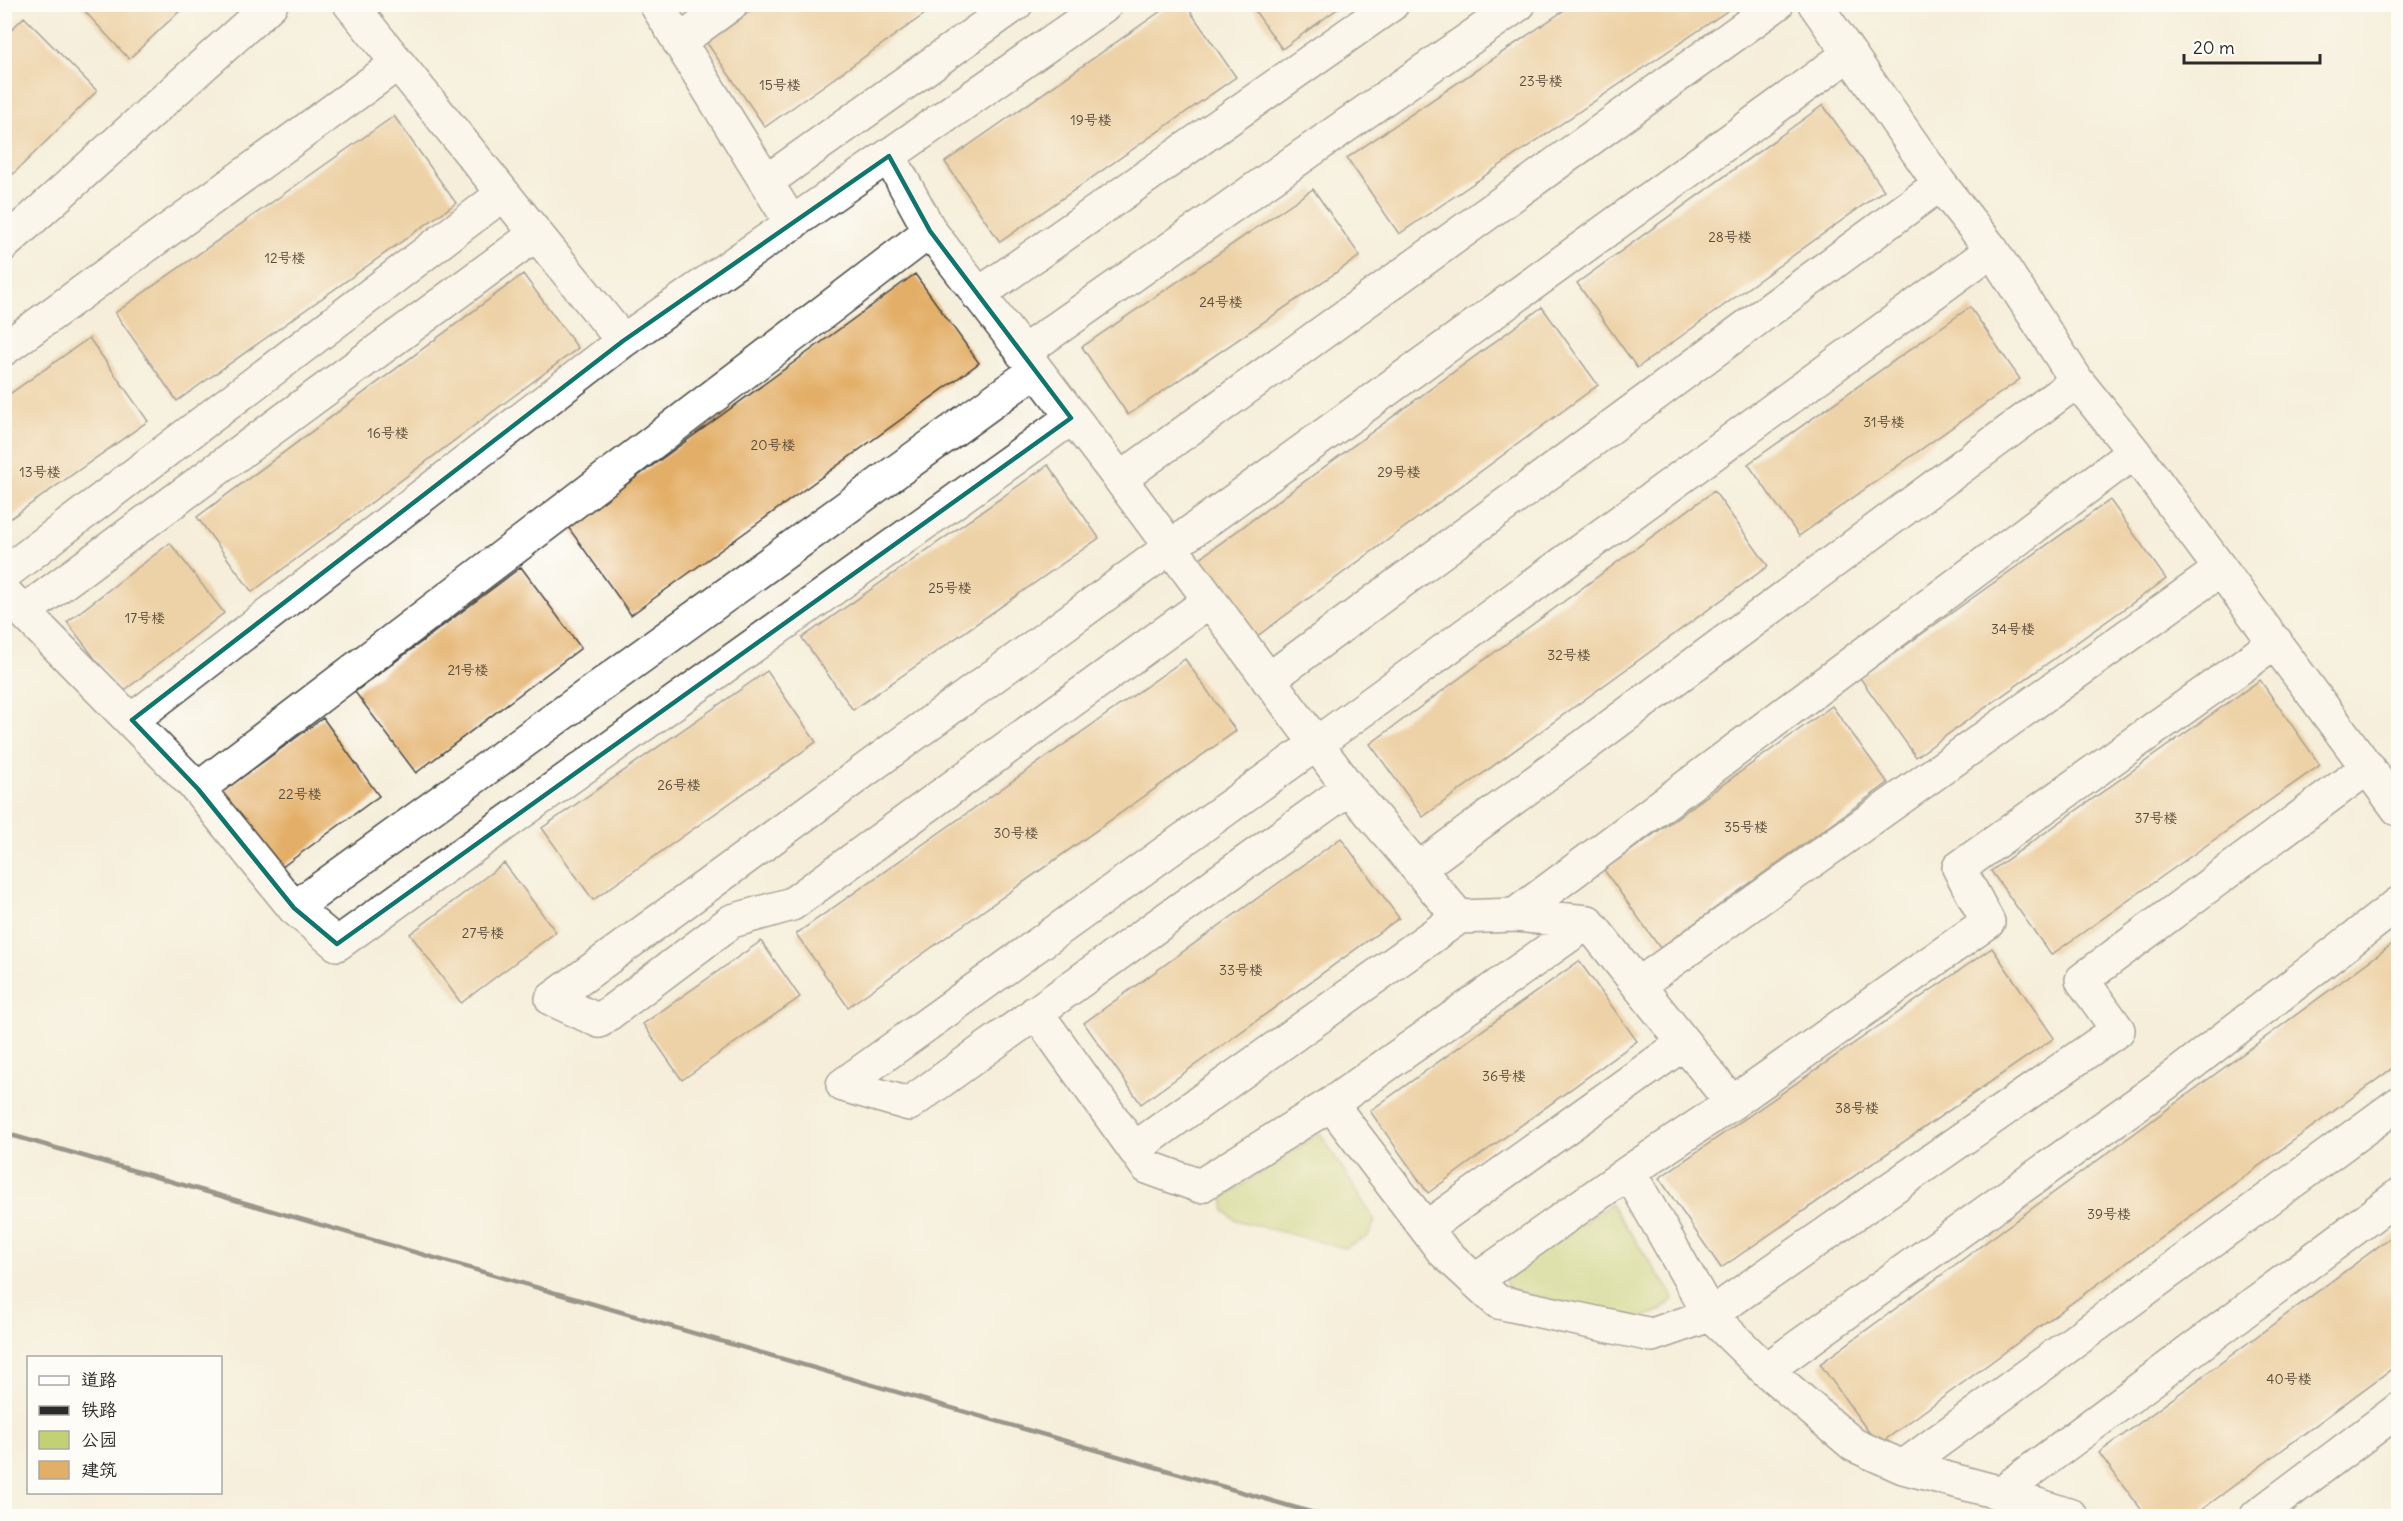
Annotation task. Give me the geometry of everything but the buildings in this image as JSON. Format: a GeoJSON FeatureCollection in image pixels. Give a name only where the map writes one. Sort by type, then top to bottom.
{"type":"FeatureCollection","features":[{"type":"Feature","properties":{"kind":"street"},"geometry":{"type":"LineString","coordinates":[[4,244],[271,4]]}},
{"type":"Feature","properties":{"kind":"street"},"geometry":{"type":"LineString","coordinates":[[350,4],[623,341]]}},
{"type":"Feature","properties":{"kind":"street"},"geometry":{"type":"LineString","coordinates":[[656,4],[792,224]]}},
{"type":"Feature","properties":{"kind":"street"},"geometry":{"type":"LineString","coordinates":[[679,42],[730,4]]}},
{"type":"Feature","properties":{"kind":"street"},"geometry":{"type":"LineString","coordinates":[[766,182],[1016,4]]}},
{"type":"Feature","properties":{"kind":"street"},"geometry":{"type":"LineString","coordinates":[[132,720],[623,341],[1106,4]]}},
{"type":"Feature","properties":{"kind":"street"},"geometry":{"type":"LineString","coordinates":[[978,295],[1392,4]]}},
{"type":"Feature","properties":{"kind":"street"},"geometry":{"type":"LineString","coordinates":[[294,908],[1029,362],[1519,4]]}},
{"type":"Feature","properties":{"kind":"street"},"geometry":{"type":"LineString","coordinates":[[1120,479],[1777,4]]}},
{"type":"Feature","properties":{"kind":"street"},"geometry":{"type":"LineString","coordinates":[[1815,4],[1940,184],[1992,250],[2077,381],[2134,452],[2398,809]]}},
{"type":"Feature","properties":{"kind":"street"},"geometry":{"type":"LineString","coordinates":[[1209,601],[792,904],[732,921],[599,1021],[552,999],[1849,54]]}},
{"type":"Feature","properties":{"kind":"street"},"geometry":{"type":"LineString","coordinates":[[4,349],[397,64]]}},
{"type":"Feature","properties":{"kind":"street"},"geometry":{"type":"LineString","coordinates":[[889,156],[930,231],[1120,479],[1349,788],[1459,917]]}},
{"type":"Feature","properties":{"kind":"street"},"geometry":{"type":"LineString","coordinates":[[1268,680],[1940,184]]}},
{"type":"Feature","properties":{"kind":"street"},"geometry":{"type":"LineString","coordinates":[[4,574],[503,194]]}},
{"type":"Feature","properties":{"kind":"street"},"geometry":{"type":"LineString","coordinates":[[198,789],[930,231]]}},
{"type":"Feature","properties":{"kind":"street"},"geometry":{"type":"LineString","coordinates":[[536,234],[15,601],[198,789],[294,908],[337,944],[1071,418]]}},
{"type":"Feature","properties":{"kind":"street"},"geometry":{"type":"LineString","coordinates":[[1349,788],[909,1104],[843,1086],[1992,250]]}},
{"type":"Feature","properties":{"kind":"street"},"geometry":{"type":"LineString","coordinates":[[1418,869],[2077,381]]}},
{"type":"Feature","properties":{"kind":"street"},"geometry":{"type":"LineString","coordinates":[[1515,915],[2134,452]]}},
{"type":"Feature","properties":{"kind":"street"},"geometry":{"type":"LineString","coordinates":[[1638,985],[2220,570]]}},
{"type":"Feature","properties":{"kind":"street"},"geometry":{"type":"LineString","coordinates":[[1475,1281],[1988,922],[1959,868],[2276,642]]}},
{"type":"Feature","properties":{"kind":"street"},"geometry":{"type":"LineString","coordinates":[[1331,1104],[1443,1251],[1498,1302],[1652,1335],[1710,1314],[2118,1030],[2082,980],[2368,766]]}},
{"type":"Feature","properties":{"kind":"street"},"geometry":{"type":"LineString","coordinates":[[1766,1370],[2169,1081],[2398,904]]}},
{"type":"Feature","properties":{"kind":"street"},"geometry":{"type":"LineString","coordinates":[[1134,1149],[1459,917],[1515,915],[1588,922],[1732,1103]]}},
{"type":"Feature","properties":{"kind":"street"},"geometry":{"type":"LineString","coordinates":[[1036,1012],[1147,1167],[1200,1186],[1331,1104],[1588,922]]}},
{"type":"Feature","properties":{"kind":"street"},"geometry":{"type":"LineString","coordinates":[[1426,1228],[1684,1043]]}},
{"type":"Feature","properties":{"kind":"street"},"geometry":{"type":"LineString","coordinates":[[1903,1467],[2398,1104]]}},
{"type":"Feature","properties":{"kind":"street"},"geometry":{"type":"LineString","coordinates":[[1629,1172],[1710,1314],[1766,1370],[1854,1445],[1903,1467],[2001,1493],[2071,1516]]}},
{"type":"Feature","properties":{"kind":"street"},"geometry":{"type":"LineString","coordinates":[[2001,1493],[2398,1196]]}},
{"type":"Feature","properties":{"kind":"street"},"geometry":{"type":"LineString","coordinates":[[2257,1516],[2398,1410]]}},
{"type":"Feature","properties":{"kind":"highlighted area"},"geometry":{"type":"Polygon","coordinates":[[[889,156],[930,231],[1071,418],[337,944],[294,908],[198,789],[132,720],[623,341],[889,156]]]}},
{"type":"Feature","properties":{"kind":"green space"},"geometry":{"type":"Polygon","coordinates":[[[1320,1133],[1375,1221],[1368,1236],[1344,1248],[1236,1220],[1225,1211],[1223,1198],[1320,1133]]]}},
{"type":"Feature","properties":{"kind":"green space"},"geometry":{"type":"Polygon","coordinates":[[[1611,1204],[1674,1298],[1661,1311],[1638,1319],[1507,1289],[1505,1275],[1611,1204]]]}},
{"type":"Feature","properties":{"kind":"railway"},"geometry":{"type":"LineString","coordinates":[[4,1133],[1324,1516]]}}]}
